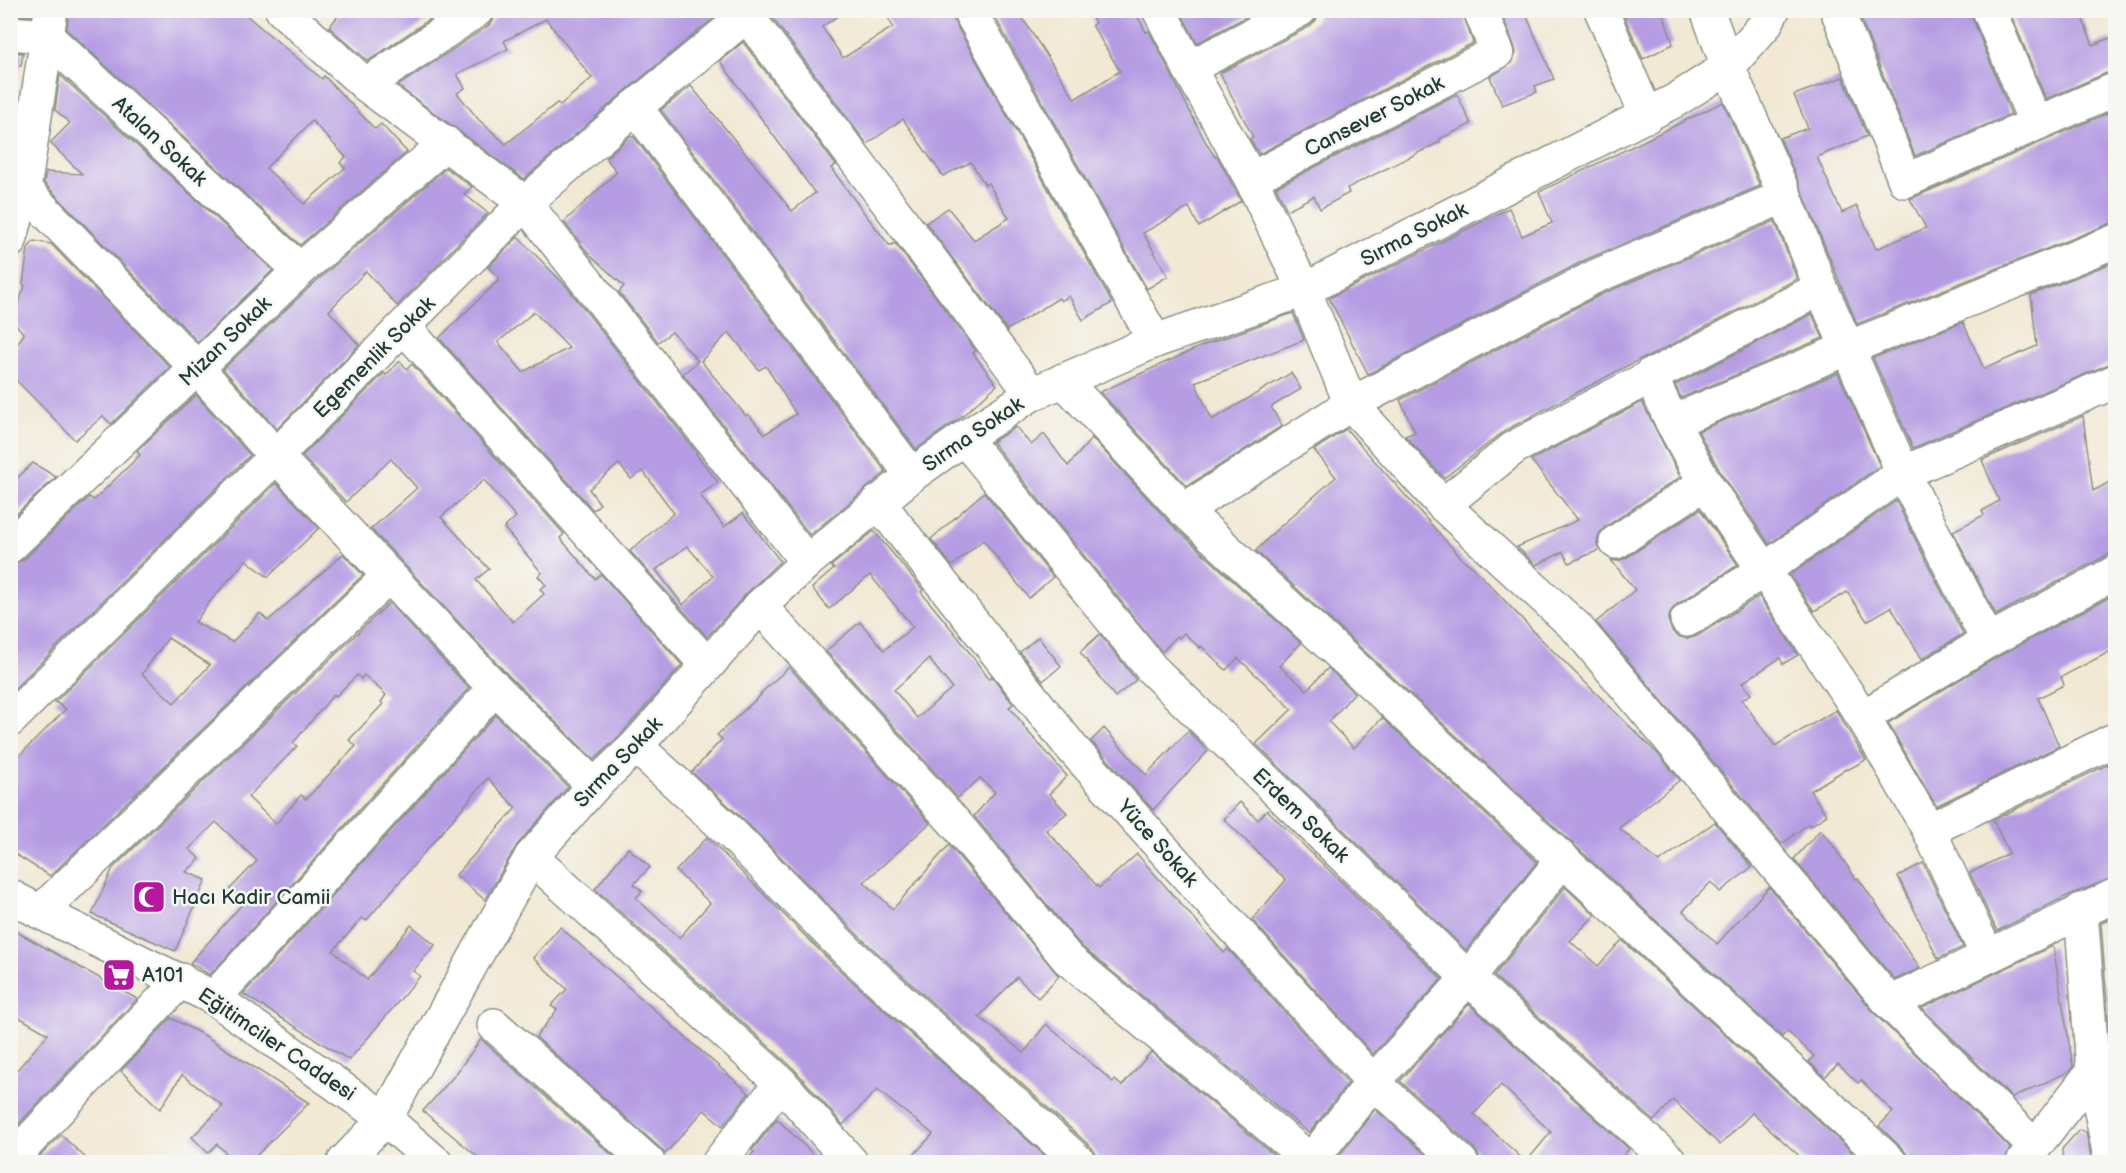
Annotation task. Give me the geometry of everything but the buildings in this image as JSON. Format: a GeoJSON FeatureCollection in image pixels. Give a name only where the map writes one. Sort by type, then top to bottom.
{"type":"FeatureCollection","features":[{"type":"Feature","properties":{"kind":"street"},"geometry":{"type":"LineString","coordinates":[[282,10],[366,85],[525,203],[807,562]]}},
{"type":"Feature","properties":{"kind":"street"},"geometry":{"type":"LineString","coordinates":[[366,85],[477,10]]}},
{"type":"Feature","properties":{"kind":"street"},"geometry":{"type":"LineString","coordinates":[[969,10],[1155,341]]}},
{"type":"Feature","properties":{"kind":"street"},"geometry":{"type":"LineString","coordinates":[[1159,10],[1251,179],[1304,290],[1352,404],[1443,505],[1576,628],[1890,1003],[2029,1155],[2104,1066]]}},
{"type":"Feature","properties":{"kind":"street"},"geometry":{"type":"LineString","coordinates":[[1189,68],[1300,10]]}},
{"type":"Feature","properties":{"kind":"street","name":"Cansever Sokak"},"geometry":{"type":"LineString","coordinates":[[1251,179],[1497,52],[1480,10]]}},
{"type":"Feature","properties":{"kind":"street"},"geometry":{"type":"LineString","coordinates":[[1601,10],[1647,116]]}},
{"type":"Feature","properties":{"kind":"street"},"geometry":{"type":"LineString","coordinates":[[1707,10],[1728,67],[1785,196],[1821,288],[1903,473],[1988,641]]}},
{"type":"Feature","properties":{"kind":"street","name":"Sırma Sokak"},"geometry":{"type":"LineString","coordinates":[[344,1162],[385,1119],[531,857],[594,786],[636,746],[760,606],[807,562],[878,502],[964,438],[1032,394],[1155,341],[1304,290],[1647,116],[1728,67],[1765,25],[1773,10]]}},
{"type":"Feature","properties":{"kind":"street"},"geometry":{"type":"LineString","coordinates":[[1837,10],[1905,181],[2115,88]]}},
{"type":"Feature","properties":{"kind":"street"},"geometry":{"type":"LineString","coordinates":[[1989,10],[2036,122]]}},
{"type":"Feature","properties":{"kind":"street"},"geometry":{"type":"LineString","coordinates":[[750,13],[1032,394]]}},
{"type":"Feature","properties":{"kind":"street","name":"Egemenlik Sokak"},"geometry":{"type":"LineString","coordinates":[[10,720],[276,456],[525,203],[635,107],[750,13]]}},
{"type":"Feature","properties":{"kind":"street"},"geometry":{"type":"LineString","coordinates":[[10,33],[49,23],[24,189],[10,241]]}},
{"type":"Feature","properties":{"kind":"street","name":"Atalan Sokak"},"geometry":{"type":"LineString","coordinates":[[49,23],[300,270]]}},
{"type":"Feature","properties":{"kind":"street"},"geometry":{"type":"LineString","coordinates":[[635,107],[912,475]]}},
{"type":"Feature","properties":{"kind":"street","name":"Mizan Sokak"},"geometry":{"type":"LineString","coordinates":[[10,546],[300,270],[446,143]]}},
{"type":"Feature","properties":{"kind":"street"},"geometry":{"type":"LineString","coordinates":[[24,189],[197,368],[388,576],[495,688],[594,786]]}},
{"type":"Feature","properties":{"kind":"street"},"geometry":{"type":"LineString","coordinates":[[1184,510],[1352,404],[1594,277],[1785,196]]}},
{"type":"Feature","properties":{"kind":"street"},"geometry":{"type":"LineString","coordinates":[[1672,422],[2115,240]]}},
{"type":"Feature","properties":{"kind":"street"},"geometry":{"type":"LineString","coordinates":[[1443,505],[1515,447],[1821,288]]}},
{"type":"Feature","properties":{"kind":"street"},"geometry":{"type":"LineString","coordinates":[[404,327],[707,665]]}},
{"type":"Feature","properties":{"kind":"street"},"geometry":{"type":"LineString","coordinates":[[1650,375],[1705,483],[1863,717],[1929,830],[1987,955]]}},
{"type":"Feature","properties":{"kind":"street"},"geometry":{"type":"LineString","coordinates":[[1063,380],[1184,510],[1890,1162]]}},
{"type":"Feature","properties":{"kind":"street"},"geometry":{"type":"LineString","coordinates":[[1687,620],[1764,570],[1903,473],[2115,381]]}},
{"type":"Feature","properties":{"kind":"street","name":"Erdem Sokak"},"geometry":{"type":"LineString","coordinates":[[964,438],[1152,669],[1468,978],[1671,1162]]}},
{"type":"Feature","properties":{"kind":"street"},"geometry":{"type":"LineString","coordinates":[[1616,542],[1705,483]]}},
{"type":"Feature","properties":{"kind":"street","name":"Yüce Sokak"},"geometry":{"type":"LineString","coordinates":[[878,502],[1071,747],[1373,1082],[1461,1162]]}},
{"type":"Feature","properties":{"kind":"street"},"geometry":{"type":"LineString","coordinates":[[1863,717],[1988,641],[2115,572]]}},
{"type":"Feature","properties":{"kind":"street"},"geometry":{"type":"LineString","coordinates":[[19,903],[388,576]]}},
{"type":"Feature","properties":{"kind":"street"},"geometry":{"type":"LineString","coordinates":[[760,606],[956,824],[1068,959],[1311,1162],[1373,1082],[1468,978],[1563,859]]}},
{"type":"Feature","properties":{"kind":"street"},"geometry":{"type":"LineString","coordinates":[[214,998],[495,688]]}},
{"type":"Feature","properties":{"kind":"street"},"geometry":{"type":"LineString","coordinates":[[1929,830],[2115,739]]}},
{"type":"Feature","properties":{"kind":"street"},"geometry":{"type":"LineString","coordinates":[[636,746],[732,834],[846,950],[1079,1162]]}},
{"type":"Feature","properties":{"kind":"street"},"geometry":{"type":"LineString","coordinates":[[531,857],[781,1083],[852,1162]]}},
{"type":"Feature","properties":{"kind":"street"},"geometry":{"type":"LineString","coordinates":[[1890,1003],[2115,895]]}},
{"type":"Feature","properties":{"kind":"street","name":"Eğitimciler Caddesi"},"geometry":{"type":"LineString","coordinates":[[19,903],[214,998],[385,1119],[435,1162]]}},
{"type":"Feature","properties":{"kind":"street"},"geometry":{"type":"LineString","coordinates":[[2081,910],[2104,1066],[2110,1162]]}},
{"type":"Feature","properties":{"kind":"street"},"geometry":{"type":"LineString","coordinates":[[10,1161],[181,980]]}},
{"type":"Feature","properties":{"kind":"street"},"geometry":{"type":"LineString","coordinates":[[494,1025],[648,1162]]}},
{"type":"Feature","properties":{"kind":"street"},"geometry":{"type":"LineString","coordinates":[[718,1162],[781,1083]]}},
{"type":"Feature","properties":{"kind":"place","name":"Hacı Kadir Camii"},"geometry":{"type":"Point","coordinates":[149,897]}},
{"type":"Feature","properties":{"kind":"place","name":"A101"},"geometry":{"type":"Point","coordinates":[119,975]}}]}
